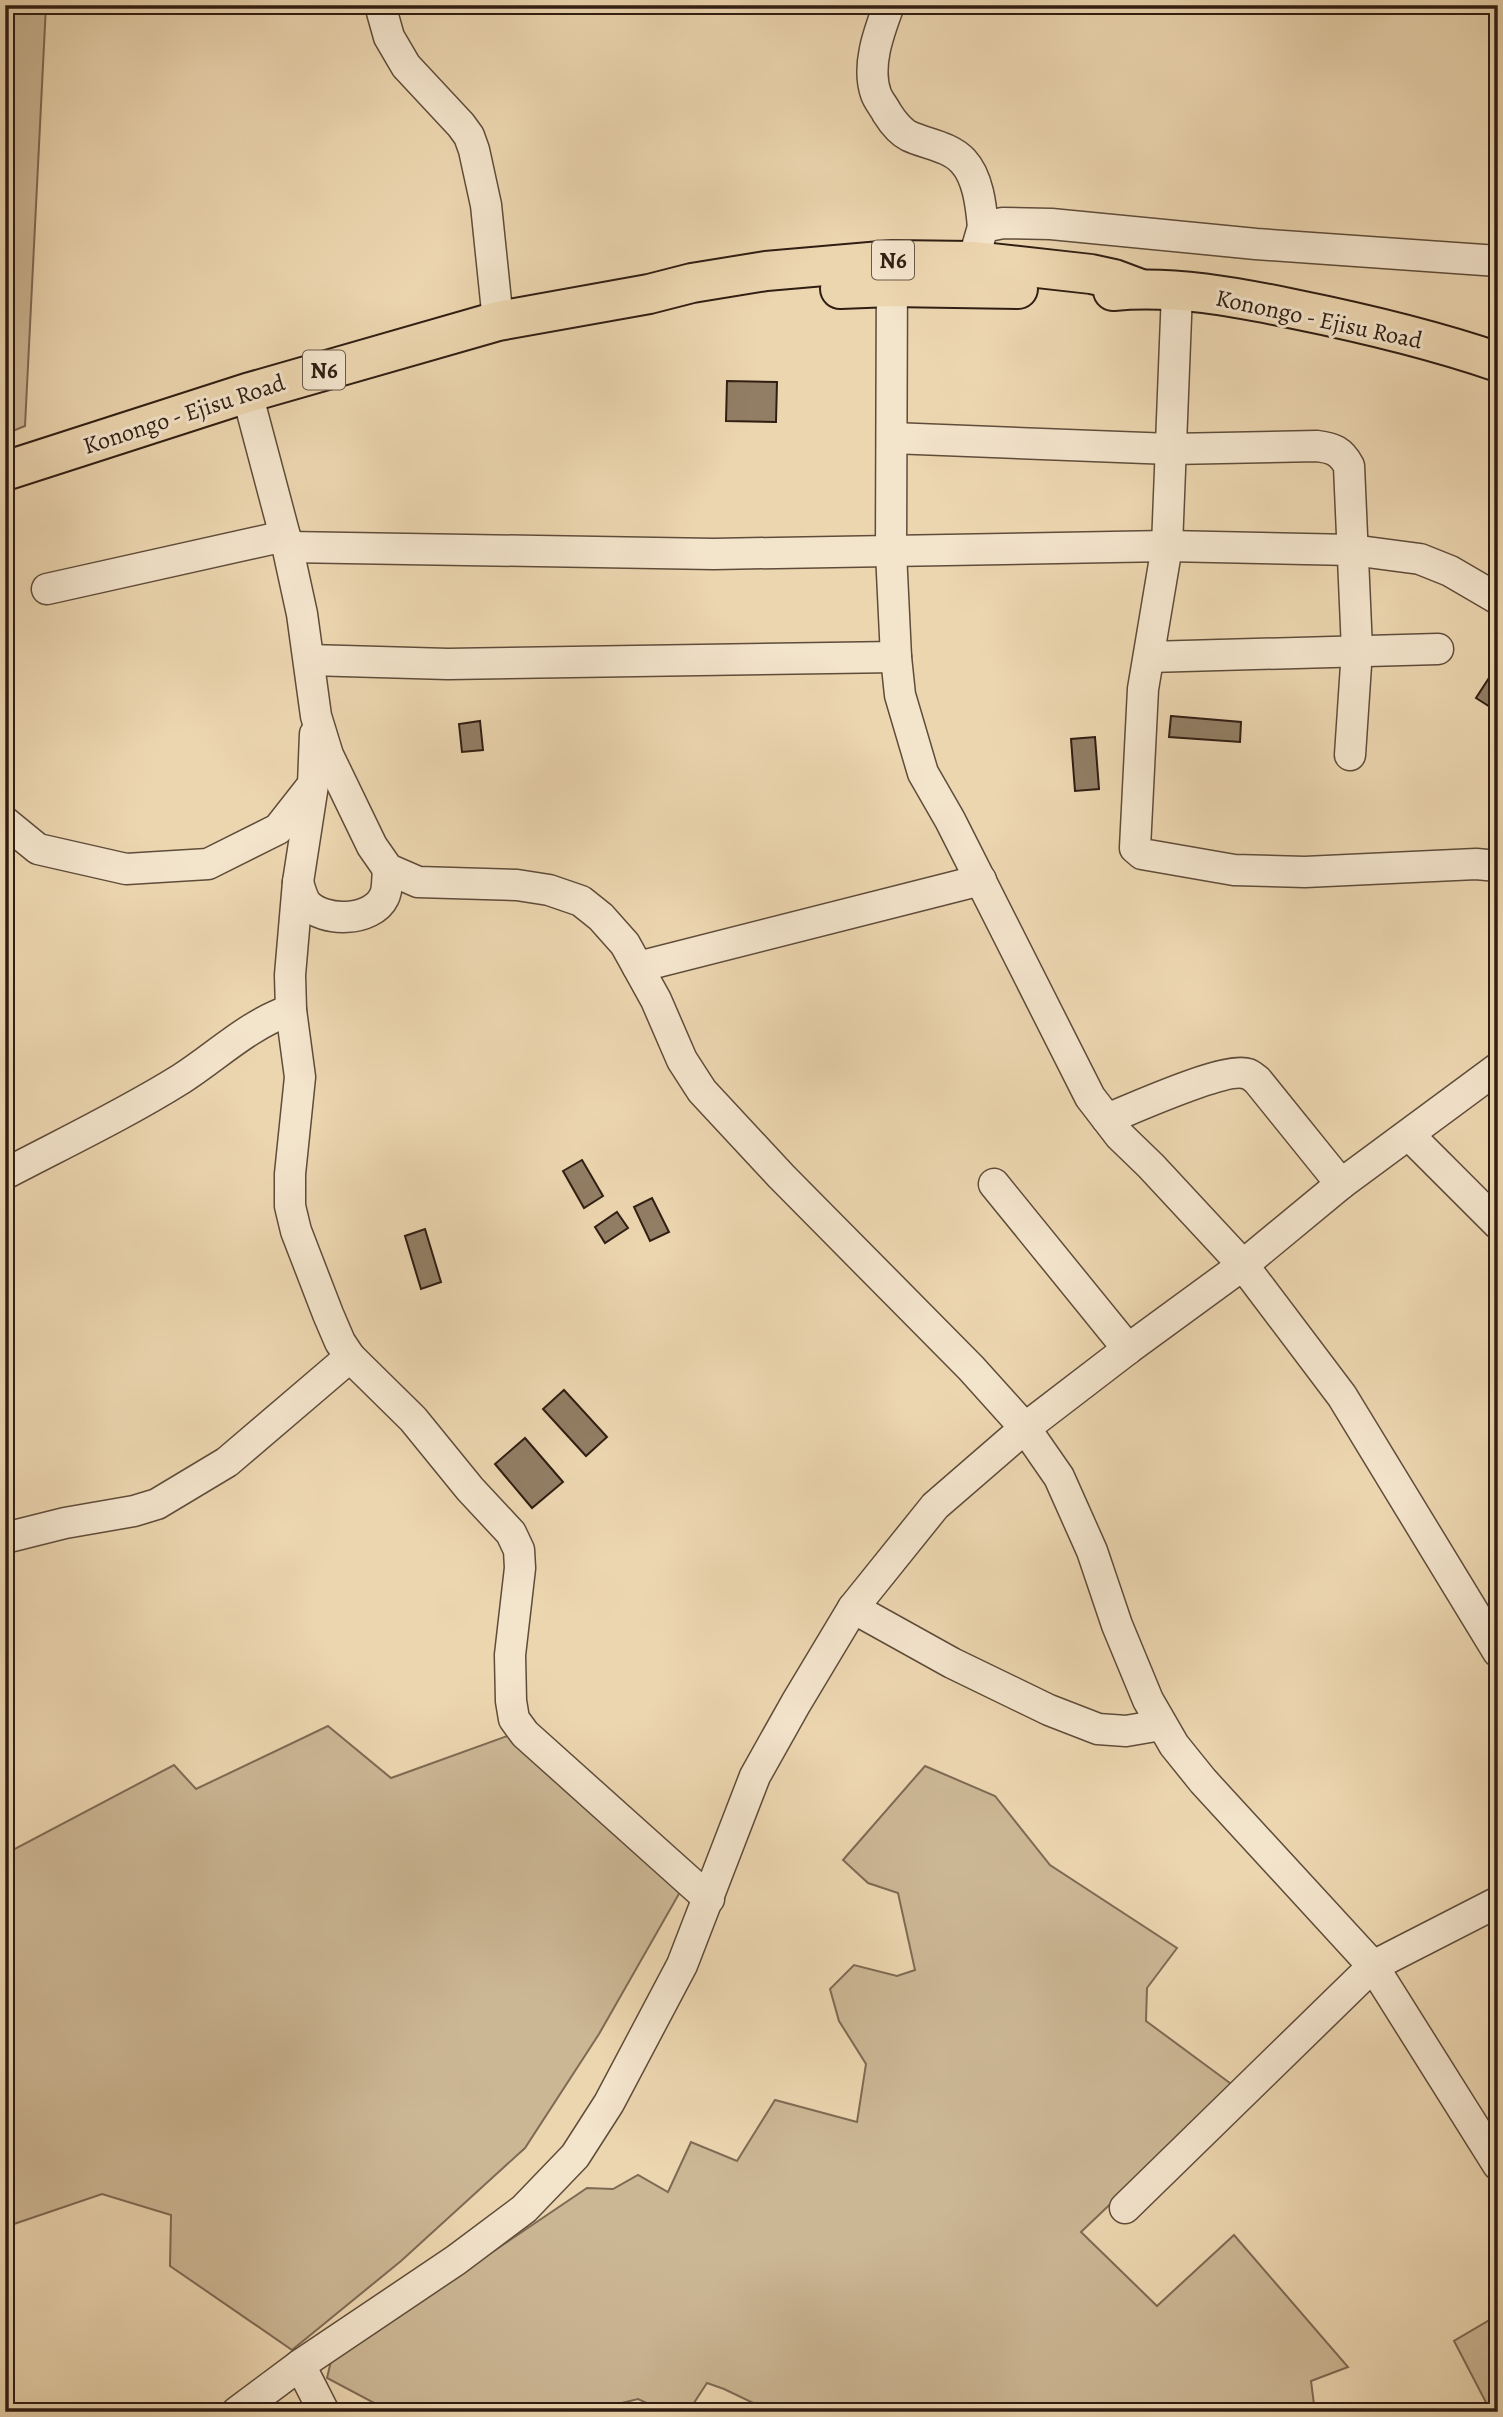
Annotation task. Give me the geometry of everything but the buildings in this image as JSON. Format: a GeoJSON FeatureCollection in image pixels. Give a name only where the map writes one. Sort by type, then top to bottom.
{"type":"FeatureCollection","features":[{"type":"Feature","properties":{"kind":"highway","name":"Konongo - Ejisu Road"},"geometry":{"type":"LineString","coordinates":[[892,274],[978,244],[1114,279],[1138,288]]}},
{"type":"Feature","properties":{"kind":"highway","name":"Konongo - Ejisu Road"},"geometry":{"type":"LineString","coordinates":[[5,471],[247,393],[498,321],[649,295],[692,283],[766,271],[892,274],[974,288],[1090,292],[1138,288],[1255,301],[1412,336],[1498,362]]}},
{"type":"Feature","properties":{"kind":"street"},"geometry":{"type":"LineString","coordinates":[[380,5],[388,37],[406,66],[461,125],[472,143],[485,205],[498,321]]}},
{"type":"Feature","properties":{"kind":"street"},"geometry":{"type":"LineString","coordinates":[[889,5],[878,34],[873,68],[876,94],[890,117],[906,135],[952,152],[964,162],[981,202],[978,244]]}},
{"type":"Feature","properties":{"kind":"street"},"geometry":{"type":"LineString","coordinates":[[978,244],[1003,223],[1051,224],[1256,244],[1498,261]]}},
{"type":"Feature","properties":{"kind":"street"},"geometry":{"type":"LineString","coordinates":[[892,274],[891,552],[896,657],[901,695],[923,773],[981,880],[1090,1097],[1120,1136],[1244,1265],[1342,1396],[1498,1652]]}},
{"type":"Feature","properties":{"kind":"street"},"geometry":{"type":"LineString","coordinates":[[1177,292],[1167,546],[1143,689],[1135,848],[1142,853],[1234,870],[1305,872],[1476,864],[1498,866]]}},
{"type":"Feature","properties":{"kind":"street"},"geometry":{"type":"LineString","coordinates":[[247,393],[287,541],[302,614],[316,716],[313,785],[292,935],[290,1010],[300,1077],[290,1174],[290,1206],[296,1231],[328,1314],[350,1357],[413,1419],[470,1489],[511,1533],[519,1550],[520,1568],[510,1655],[514,1719],[525,1734],[709,1899]]}},
{"type":"Feature","properties":{"kind":"street"},"geometry":{"type":"LineString","coordinates":[[892,439],[1171,449],[1317,446],[1331,448],[1342,454],[1349,466],[1357,650],[1350,755]]}},
{"type":"Feature","properties":{"kind":"street"},"geometry":{"type":"LineString","coordinates":[[47,589],[287,541],[652,553],[891,552],[1167,546],[1352,550],[1420,559],[1450,571],[1498,599]]}},
{"type":"Feature","properties":{"kind":"street"},"geometry":{"type":"LineString","coordinates":[[1149,657],[1438,649]]}},
{"type":"Feature","properties":{"kind":"street"},"geometry":{"type":"LineString","coordinates":[[309,660],[448,664],[896,657]]}},
{"type":"Feature","properties":{"kind":"street"},"geometry":{"type":"LineString","coordinates":[[316,716],[328,755],[372,846],[388,869],[418,882],[517,884],[549,890],[581,901],[601,917],[625,944],[656,1000],[682,1060],[702,1091],[781,1176],[971,1368],[1025,1428],[1059,1477],[1092,1551],[1128,1650],[1161,1725],[1203,1781],[1373,1966],[1498,2165]]}},
{"type":"Feature","properties":{"kind":"street"},"geometry":{"type":"LineString","coordinates":[[5,822],[38,849],[126,869],[208,864],[278,829],[313,785]]}},
{"type":"Feature","properties":{"kind":"street"},"geometry":{"type":"LineString","coordinates":[[298,882],[304,901],[317,912],[332,917],[351,917],[370,911],[384,897],[388,869]]}},
{"type":"Feature","properties":{"kind":"street"},"geometry":{"type":"LineString","coordinates":[[638,967],[981,880]]}},
{"type":"Feature","properties":{"kind":"street"},"geometry":{"type":"LineString","coordinates":[[5,1174],[147,1099],[183,1078],[272,1017],[290,1010]]}},
{"type":"Feature","properties":{"kind":"street"},"geometry":{"type":"LineString","coordinates":[[237,2412],[300,2365],[456,2260],[524,2209],[575,2156],[609,2103],[682,1965],[755,1776],[853,1608],[935,1506],[1025,1428],[1244,1265],[1341,1184],[1498,1068]]}},
{"type":"Feature","properties":{"kind":"street"},"geometry":{"type":"LineString","coordinates":[[1107,1119],[1184,1087],[1233,1073],[1247,1073],[1257,1080],[1341,1184]]}},
{"type":"Feature","properties":{"kind":"street"},"geometry":{"type":"LineString","coordinates":[[1409,1135],[1498,1224]]}},
{"type":"Feature","properties":{"kind":"street"},"geometry":{"type":"LineString","coordinates":[[994,1184],[1128,1349]]}},
{"type":"Feature","properties":{"kind":"street"},"geometry":{"type":"LineString","coordinates":[[5,1538],[157,1504],[227,1462],[350,1357]]}},
{"type":"Feature","properties":{"kind":"street"},"geometry":{"type":"LineString","coordinates":[[853,1608],[952,1663],[1049,1710],[1098,1729],[1126,1731],[1161,1725]]}},
{"type":"Feature","properties":{"kind":"street"},"geometry":{"type":"LineString","coordinates":[[1125,2208],[1373,1966],[1498,1902]]}},
{"type":"Feature","properties":{"kind":"street"},"geometry":{"type":"LineString","coordinates":[[300,2365],[324,2412]]}},
{"type":"Feature","properties":{"kind":"shaded area"},"geometry":{"type":"Polygon","coordinates":[[[5,5],[46,5],[25,426],[5,434],[5,5]]]}},
{"type":"Feature","properties":{"kind":"shaded area"},"geometry":{"type":"Polygon","coordinates":[[[328,1726],[391,1778],[510,1735],[684,1885],[599,2034],[525,2148],[401,2261],[292,2350],[170,2266],[171,2215],[102,2194],[5,2227],[5,1854],[174,1765],[196,1789],[328,1726]]]}},
{"type":"Feature","properties":{"kind":"shaded area"},"geometry":{"type":"Polygon","coordinates":[[[925,1766],[995,1796],[1050,1865],[1177,1948],[1147,1988],[1146,2021],[1234,2086],[1081,2232],[1157,2306],[1234,2235],[1348,2367],[1311,2381],[1315,2412],[772,2412],[707,2383],[688,2412],[667,2412],[638,2399],[584,2412],[391,2412],[327,2378],[331,2361],[587,2188],[613,2189],[638,2175],[668,2192],[691,2142],[737,2161],[775,2100],[857,2122],[866,2064],[839,2021],[830,1989],[854,1965],[897,1976],[915,1970],[898,1893],[868,1883],[843,1860],[925,1766]]]}},
{"type":"Feature","properties":{"kind":"shaded area"},"geometry":{"type":"Polygon","coordinates":[[[1498,2315],[1498,2412],[1491,2412],[1454,2341],[1498,2315]]]}}]}
